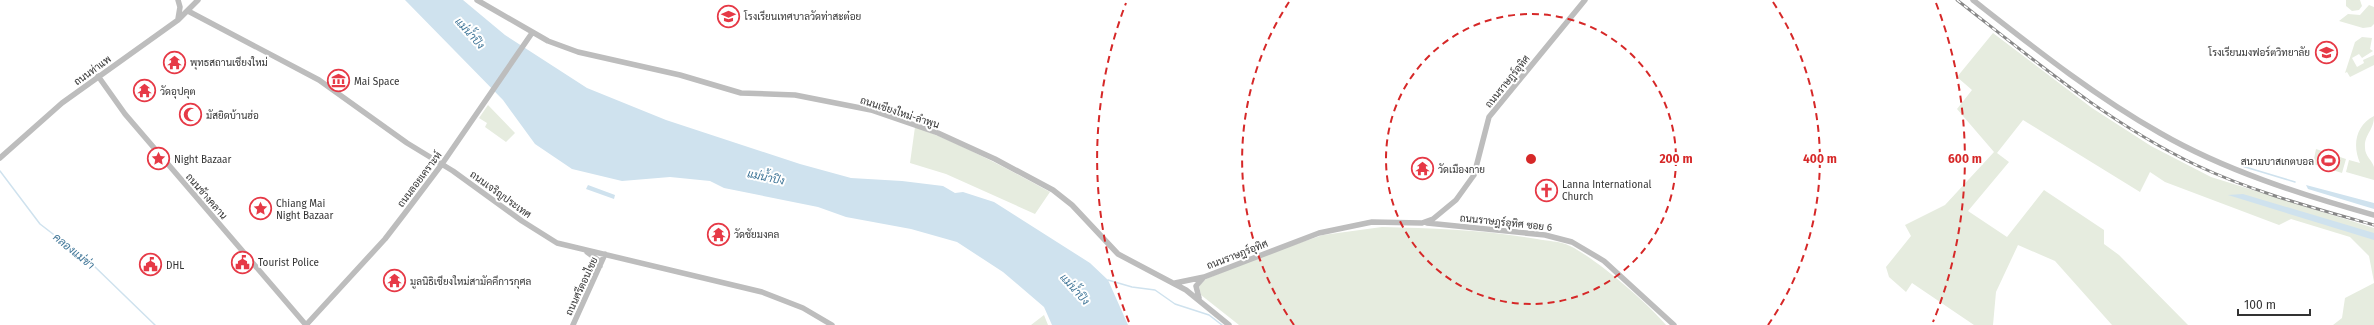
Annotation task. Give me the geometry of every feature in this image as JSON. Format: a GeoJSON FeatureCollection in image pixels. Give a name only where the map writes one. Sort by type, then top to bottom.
{"type":"FeatureCollection","features":[{"type":"Feature","properties":{"kind":"street"},"geometry":{"type":"LineString","coordinates":[[178,0],[180,7],[178,20]]}},
{"type":"Feature","properties":{"kind":"street","name":"ถนนท่าแพ"},"geometry":{"type":"LineString","coordinates":[[0,158],[62,103],[178,20],[198,0]]}},
{"type":"Feature","properties":{"kind":"street","name":"ถนนเชียงใหม่-ลำพูน"},"geometry":{"type":"LineString","coordinates":[[477,0],[531,35],[578,52],[680,75],[741,93],[795,95],[871,110],[938,133],[995,159],[1053,190],[1072,205],[1118,254],[1175,283],[1199,298],[1229,325]]}},
{"type":"Feature","properties":{"kind":"street","name":"ถนนราษฎร์อุทิศ"},"geometry":{"type":"LineString","coordinates":[[1175,283],[1204,277],[1319,233],[1372,222],[1426,223],[1456,200],[1474,175],[1489,117],[1585,0]]}},
{"type":"Feature","properties":{"kind":"street"},"geometry":{"type":"LineString","coordinates":[[1973,0],[2113,106],[2161,134],[2225,166],[2374,215]]}},
{"type":"Feature","properties":{"kind":"street","name":"ถนนเจริญประเทศ"},"geometry":{"type":"LineString","coordinates":[[188,11],[319,80],[407,143],[442,164],[533,229],[565,246],[605,254],[768,294],[803,308],[832,325]]}},
{"type":"Feature","properties":{"kind":"street","name":"ถนนลอยเคราะห์"},"geometry":{"type":"LineString","coordinates":[[306,325],[385,240],[442,164],[531,35]]}},
{"type":"Feature","properties":{"kind":"street","name":"ถนนช้างคลาน"},"geometry":{"type":"LineString","coordinates":[[98,76],[125,114],[306,325]]}},
{"type":"Feature","properties":{"kind":"street","name":"ถนนราษฎร์อุทิศ ซอย 6"},"geometry":{"type":"LineString","coordinates":[[1426,223],[1545,235],[1572,242],[1604,261],[1674,325]]}},
{"type":"Feature","properties":{"kind":"street"},"geometry":{"type":"LineString","coordinates":[[585,250],[598,260],[600,266]]}},
{"type":"Feature","properties":{"kind":"street","name":"ถนนศรีดอนไชย"},"geometry":{"type":"LineString","coordinates":[[573,325],[605,254]]}},
{"type":"Feature","properties":{"kind":"street","name":"ถนนราษฎร์อุทิศ"},"geometry":{"type":"LineString","coordinates":[[1199,298],[1196,286],[1204,277]]}},
{"type":"Feature","properties":{"kind":"shaded area"},"geometry":{"type":"Polygon","coordinates":[[[2346,0],[2360,0],[2362,6],[2359,10],[2352,11],[2346,6],[2346,0]]]}},
{"type":"Feature","properties":{"kind":"shaded area"},"geometry":{"type":"Polygon","coordinates":[[[2369,5],[2374,7],[2374,24],[2371,27],[2363,28],[2339,21],[2348,14],[2360,15],[2369,5]]]}},
{"type":"Feature","properties":{"kind":"shaded area"},"geometry":{"type":"Polygon","coordinates":[[[1993,33],[2092,108],[2151,146],[2211,177],[2374,228],[2374,282],[2369,256],[2350,237],[2291,219],[2279,225],[2165,182],[2150,172],[2140,192],[2023,120],[1997,153],[2009,162],[1968,211],[2007,237],[2044,190],[2104,230],[2104,244],[2119,255],[2188,325],[2112,325],[2055,261],[2018,245],[1996,292],[1993,325],[1974,325],[1912,283],[1906,292],[1889,277],[1886,267],[1911,236],[1905,225],[1945,205],[1994,152],[1957,109],[1972,90],[1957,77],[1993,33]]]}},
{"type":"Feature","properties":{"kind":"shaded area"},"geometry":{"type":"Polygon","coordinates":[[[2362,37],[2372,38],[2370,49],[2373,51],[2362,58],[2359,54],[2352,58],[2357,67],[2364,63],[2363,60],[2374,55],[2374,65],[2350,77],[2347,72],[2345,73],[2355,42],[2362,37]]]}},
{"type":"Feature","properties":{"kind":"shaded area"},"geometry":{"type":"Polygon","coordinates":[[[488,105],[515,133],[506,142],[485,127],[487,123],[479,118],[488,105]]]}},
{"type":"Feature","properties":{"kind":"shaded area"},"geometry":{"type":"Polygon","coordinates":[[[2374,116],[2374,121],[2366,139],[2365,148],[2366,153],[2374,167],[2374,180],[2346,172],[2349,160],[2360,163],[2356,149],[2357,136],[2363,125],[2374,116]]]}},
{"type":"Feature","properties":{"kind":"shaded area"},"geometry":{"type":"Polygon","coordinates":[[[915,127],[967,149],[1050,192],[1035,214],[946,174],[910,163],[915,127]]]}},
{"type":"Feature","properties":{"kind":"shaded area","name":"สนามบาสเกตบอล"},"geometry":{"type":"Polygon","coordinates":[[[2316,149],[2346,159],[2342,173],[2313,164],[2316,149]]]}},
{"type":"Feature","properties":{"kind":"shaded area"},"geometry":{"type":"Polygon","coordinates":[[[1382,227],[1479,232],[1518,236],[1566,244],[1593,260],[1621,282],[1647,305],[1666,325],[1239,325],[1201,295],[1199,286],[1206,279],[1269,253],[1323,235],[1382,227]]]}},
{"type":"Feature","properties":{"kind":"shaded area"},"geometry":{"type":"Polygon","coordinates":[[[2374,283],[2374,325],[2333,325],[2342,318],[2345,298],[2374,283]]]}},
{"type":"Feature","properties":{"kind":"shaded area"},"geometry":{"type":"Polygon","coordinates":[[[1044,315],[1048,325],[1031,325],[1044,315]]]}},
{"type":"Feature","properties":{"kind":"water","name":"แม่น้ำปิง"},"geometry":{"type":"Polygon","coordinates":[[[405,0],[463,0],[505,35],[587,88],[666,120],[800,164],[851,178],[902,181],[943,186],[955,193],[963,192],[994,202],[1090,263],[1108,280],[1128,325],[1052,325],[1044,307],[1003,272],[957,242],[911,229],[846,217],[818,207],[724,188],[710,181],[670,177],[622,181],[572,169],[535,144],[503,100],[405,0]]]}},
{"type":"Feature","properties":{"kind":"water"},"geometry":{"type":"Polygon","coordinates":[[[588,185],[615,195],[614,199],[586,189],[588,185]]]}},
{"type":"Feature","properties":{"kind":"water"},"geometry":{"type":"Polygon","coordinates":[[[2306,185],[2374,203],[2374,209],[2308,189],[2306,185]]]}},
{"type":"Feature","properties":{"kind":"water"},"geometry":{"type":"Polygon","coordinates":[[[2243,194],[2374,233],[2374,240],[2228,195],[2243,194]]]}},
{"type":"Feature","properties":{"kind":"waterway"},"geometry":{"type":"LineString","coordinates":[[2242,166],[2295,182]]}},
{"type":"Feature","properties":{"kind":"waterway","name":"คลองแม่ข่า"},"geometry":{"type":"LineString","coordinates":[[0,171],[40,224],[92,264],[155,325]]}},
{"type":"Feature","properties":{"kind":"waterway"},"geometry":{"type":"LineString","coordinates":[[1108,280],[1132,287],[1155,290],[1175,304],[1209,315],[1222,325]]}},
{"type":"Feature","properties":{"kind":"railway"},"geometry":{"type":"LineString","coordinates":[[1957,0],[2072,89],[2132,130],[2164,148],[2196,165],[2239,183],[2284,199],[2374,225]]}},
{"type":"Feature","properties":{"kind":"place","name":"โรงเรียนเทศบาลวัดท่าสะต๋อย"},"geometry":{"type":"Point","coordinates":[728,16]}},
{"type":"Feature","properties":{"kind":"place","name":"โรงเรียนมงฟอร์ตวิทยาลัย"},"geometry":{"type":"Point","coordinates":[2326,52]}},
{"type":"Feature","properties":{"kind":"place","name":"พุทธสถานเชียงใหม่"},"geometry":{"type":"Point","coordinates":[174,62]}},
{"type":"Feature","properties":{"kind":"place","name":"Mai Space"},"geometry":{"type":"Point","coordinates":[338,81]}},
{"type":"Feature","properties":{"kind":"place","name":"วัดอุปคุต"},"geometry":{"type":"Point","coordinates":[144,91]}},
{"type":"Feature","properties":{"kind":"place","name":"มัสยิดบ้านฮ่อ"},"geometry":{"type":"Point","coordinates":[190,115]}},
{"type":"Feature","properties":{"kind":"place","name":"Night Bazaar"},"geometry":{"type":"Point","coordinates":[158,159]}},
{"type":"Feature","properties":{"kind":"place","name":"สนามบาสเกตบอล"},"geometry":{"type":"Point","coordinates":[2329,161]}},
{"type":"Feature","properties":{"kind":"place","name":"วัดเมืองกาย"},"geometry":{"type":"Point","coordinates":[1423,169]}},
{"type":"Feature","properties":{"kind":"place","name":"Lanna International Church"},"geometry":{"type":"Point","coordinates":[1546,190]}},
{"type":"Feature","properties":{"kind":"place","name":"Chiang Mai Night Bazaar"},"geometry":{"type":"Point","coordinates":[261,209]}},
{"type":"Feature","properties":{"kind":"place","name":"วัดชัยมงคล"},"geometry":{"type":"Point","coordinates":[719,234]}},
{"type":"Feature","properties":{"kind":"place","name":"Tourist Police"},"geometry":{"type":"Point","coordinates":[243,262]}},
{"type":"Feature","properties":{"kind":"place","name":"DHL"},"geometry":{"type":"Point","coordinates":[150,265]}},
{"type":"Feature","properties":{"kind":"place","name":"มูลนิธิเชียงใหม่สามัคคีการกุศล"},"geometry":{"type":"Point","coordinates":[394,281]}}]}
